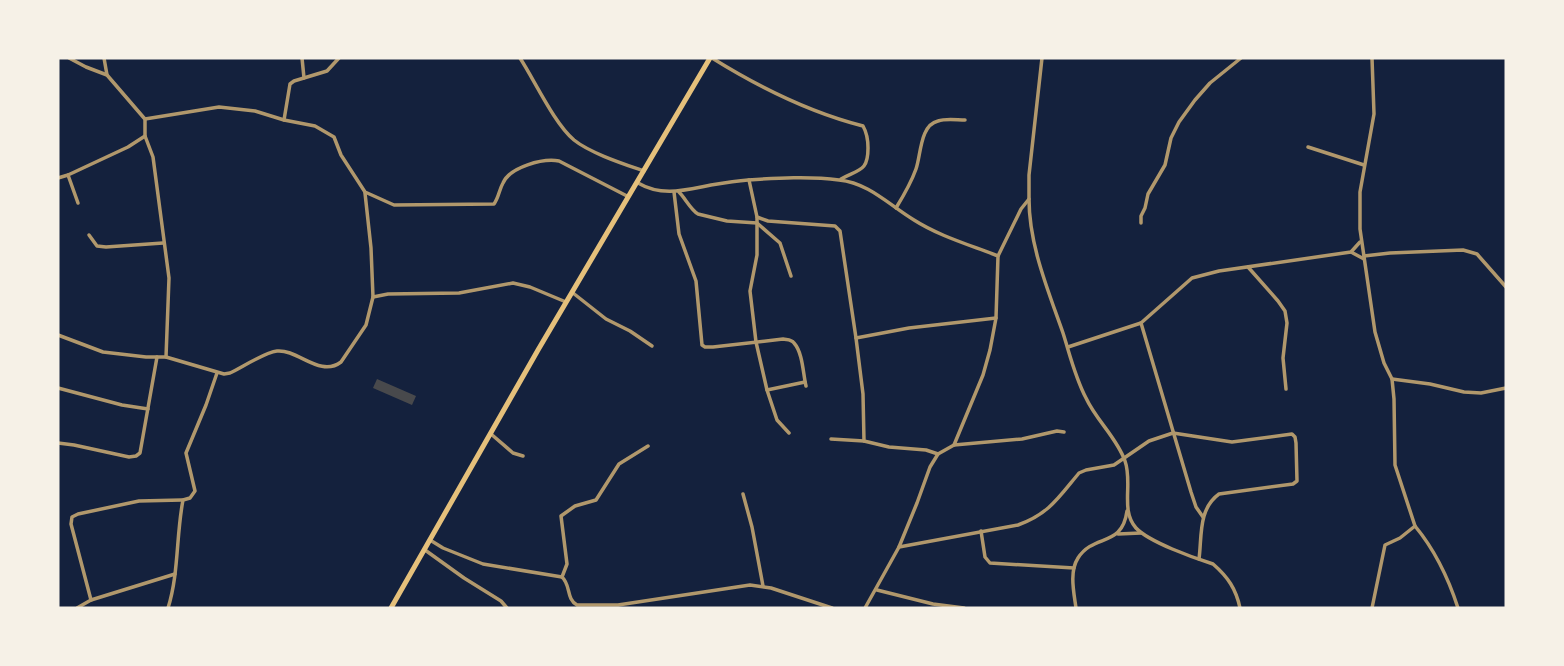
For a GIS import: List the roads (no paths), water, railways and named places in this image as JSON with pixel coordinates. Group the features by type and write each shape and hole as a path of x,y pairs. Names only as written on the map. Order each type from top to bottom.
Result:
{"main road":[{"path":"391,608 711,58"}],"street":[{"path":"69,58 107,75 145,119 145,136 153,156 169,278 166,357"},
{"path":"104,58 107,75"},
{"path":"302,58 304,78"},
{"path":"284,120 290,84 327,71 339,58"},
{"path":"520,58 559,122 575,141 607,158 644,171"},
{"path":"711,58 750,80 836,119 863,126 868,139 868,162 864,168 839,180"},
{"path":"1042,58 1029,175 1029,216 1041,267 1075,374 1087,400 1124,457 1128,478 1127,510 1126,520 1118,534"},
{"path":"1141,223 1148,194 1165,165 1171,138 1179,122 1210,83 1241,58"},
{"path":"1372,58 1374,114 1360,192 1362,240 1375,332 1387,372 1392,379 1395,465 1415,526 1425,538 1449,583 1458,608"},
{"path":"58,335 111,354 166,357 224,374 278,351 323,367 337,366 366,326 373,297 365,192 341,155 334,137 315,126 256,111 219,107 145,119"},
{"path":"896,208 908,188 924,135 929,127 936,121 965,120"},
{"path":"58,178 128,147 145,136"},
{"path":"1308,147 1364,165"},
{"path":"365,192 401,206 491,205 514,170 551,159 559,160 629,197"},
{"path":"68,175 78,203"},
{"path":"638,183 655,191 676,192 749,180 804,178 849,182 870,190 936,232 998,256"},
{"path":"749,180 757,217 757,256 750,291 756,342 777,420 789,433"},
{"path":"676,192 698,214 727,221 757,223 780,243 791,276"},
{"path":"676,192 680,234 696,281 702,345 713,347 783,339 795,344 805,384 767,390"},
{"path":"954,445 987,363 996,318 998,256 1021,209 1030,199"},
{"path":"757,217 768,221 835,226 840,231 863,394 864,441"},
{"path":"89,235 97,246 106,247 163,243"},
{"path":"1351,252 1362,240"},
{"path":"1068,347 1141,323 1192,278 1351,252 1364,257 1390,253 1463,250 1477,254 1506,287"},
{"path":"1248,267 1285,311 1287,323 1283,358 1286,389"},
{"path":"373,297 388,293 459,293 513,283 530,287 567,303"},
{"path":"573,293 652,346"},
{"path":"856,338 909,328 996,318"},
{"path":"1141,323 1196,508 1203,517"},
{"path":"58,443 129,457 140,453 158,357"},
{"path":"91,600 71,524 72,517 139,501 190,498 195,491 186,453 217,373"},
{"path":"1392,379 1464,392 1481,393 1506,388"},
{"path":"58,388 148,409"},
{"path":"866,608 899,547 930,467 938,454 954,445 1064,432"},
{"path":"899,547 1018,525 1033,519 1047,510 1079,473 1114,465 1149,441 1173,433 1232,442 1292,434 1296,443 1297,481 1293,484 1219,494 1203,517 1199,559"},
{"path":"491,434 513,453 523,456"},
{"path":"831,439 864,441 938,454"},
{"path":"562,577 567,564 561,516 575,506 596,500 618,464 648,446"},
{"path":"743,495 763,586"},
{"path":"168,608 176,574 183,500"},
{"path":"1127,510 1135,527 1142,534 1172,549 1213,564 1235,589 1240,608"},
{"path":"1372,608 1385,545 1400,538 1415,526"},
{"path":"981,531 985,557 990,563 1074,568"},
{"path":"1076,608 1073,584 1074,568 1078,559 1093,545 1118,534 1142,534"},
{"path":"430,540 483,564 562,577 570,599 577,605 618,605 750,585 763,586 832,608"},
{"path":"425,550 501,601 507,608"},
{"path":"77,608 91,600 176,574"},
{"path":"877,590 933,604 964,608"}]}
